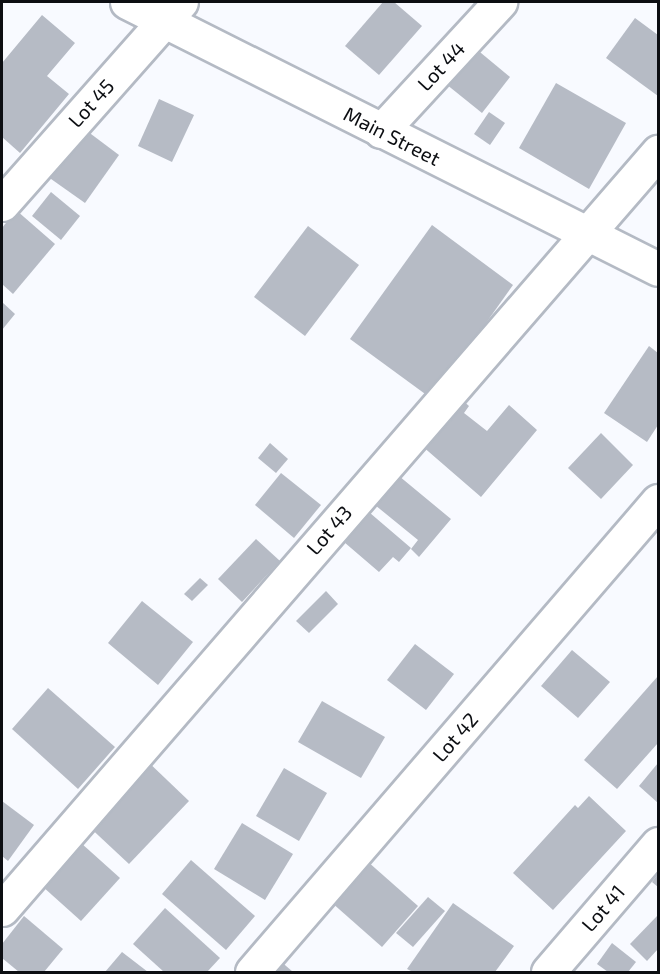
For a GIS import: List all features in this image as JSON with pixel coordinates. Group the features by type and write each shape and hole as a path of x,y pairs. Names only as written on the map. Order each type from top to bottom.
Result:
{"street":[{"name":"Main Street","path":"127,2 173,11 381,131 658,269"},
{"name":"Lot 44","path":"381,131 501,2"},
{"name":"Lot 45","path":"2,204 173,11"},
{"name":"Lot 43","path":"2,909 658,152"},
{"name":"Lot 42","path":"252,972 658,501"},
{"name":"Lot 41","path":"548,972 658,844"}],"building":[{"path":"383,2 394,2 422,26 379,75 345,46"},
{"path":"42,15 75,43 47,76 69,94 20,153 2,137 2,63"},
{"path":"635,18 658,35 658,96 606,58"},
{"path":"475,48 510,77 482,113 446,84"},
{"path":"556,83 626,123 589,189 519,148"},
{"path":"159,99 194,115 172,162 138,146"},
{"path":"489,112 505,123 490,145 474,134"},
{"path":"79,125 119,155 85,203 44,174"},
{"path":"51,192 80,216 61,240 32,216"},
{"path":"16,210 55,244 13,294 2,284 2,228"},
{"path":"432,225 513,285 432,399 350,339"},
{"path":"308,226 359,265 305,336 254,297"},
{"path":"2,302 15,314 2,330"},
{"path":"649,346 658,353 658,425 647,442 604,413"},
{"path":"453,392 469,406 464,413 487,431 509,405 537,430 481,497 414,439"},
{"path":"601,433 633,465 601,499 568,468"},
{"path":"270,443 288,459 276,473 258,458"},
{"path":"281,473 321,505 294,538 255,505"},
{"path":"399,476 451,519 419,557 411,549 418,540 375,505"},
{"path":"363,507 411,548 399,562 393,557 379,572 337,536"},
{"path":"256,539 280,561 242,602 218,579"},
{"path":"200,578 208,585 192,601 184,594"},
{"path":"326,591 338,604 309,633 296,621"},
{"path":"142,601 193,642 158,685 108,643"},
{"path":"415,644 454,674 426,710 387,680"},
{"path":"572,650 610,682 578,718 541,686"},
{"path":"658,676 658,743 617,789 584,760"},
{"path":"48,688 115,747 78,789 12,729"},
{"path":"322,701 385,737 361,778 298,742"},
{"path":"144,758 189,801 129,864 84,822"},
{"path":"658,763 658,803 639,786"},
{"path":"284,768 327,793 299,841 256,816"},
{"path":"589,796 626,831 553,910 513,873 575,805 578,808"},
{"path":"2,801 34,825 8,861 2,856"},
{"path":"242,823 293,854 265,900 214,869"},
{"path":"81,843 120,878 81,921 42,886"},
{"path":"191,860 255,916 226,950 162,894"},
{"path":"367,861 418,906 382,947 331,902"},
{"path":"658,874 658,887 652,882"},
{"path":"428,897 445,911 413,947 396,933"},
{"path":"453,903 514,946 495,972 413,972 407,969"},
{"path":"165,908 220,958 207,972 164,972 133,944"},
{"path":"658,915 658,949 647,961 630,944"},
{"path":"24,916 63,949 44,972 19,972 2,958 2,944"},
{"path":"612,943 636,962 628,972 608,972 597,964"},
{"path":"122,952 148,972 105,972"},
{"path":"278,959 293,972 266,972"}]}
